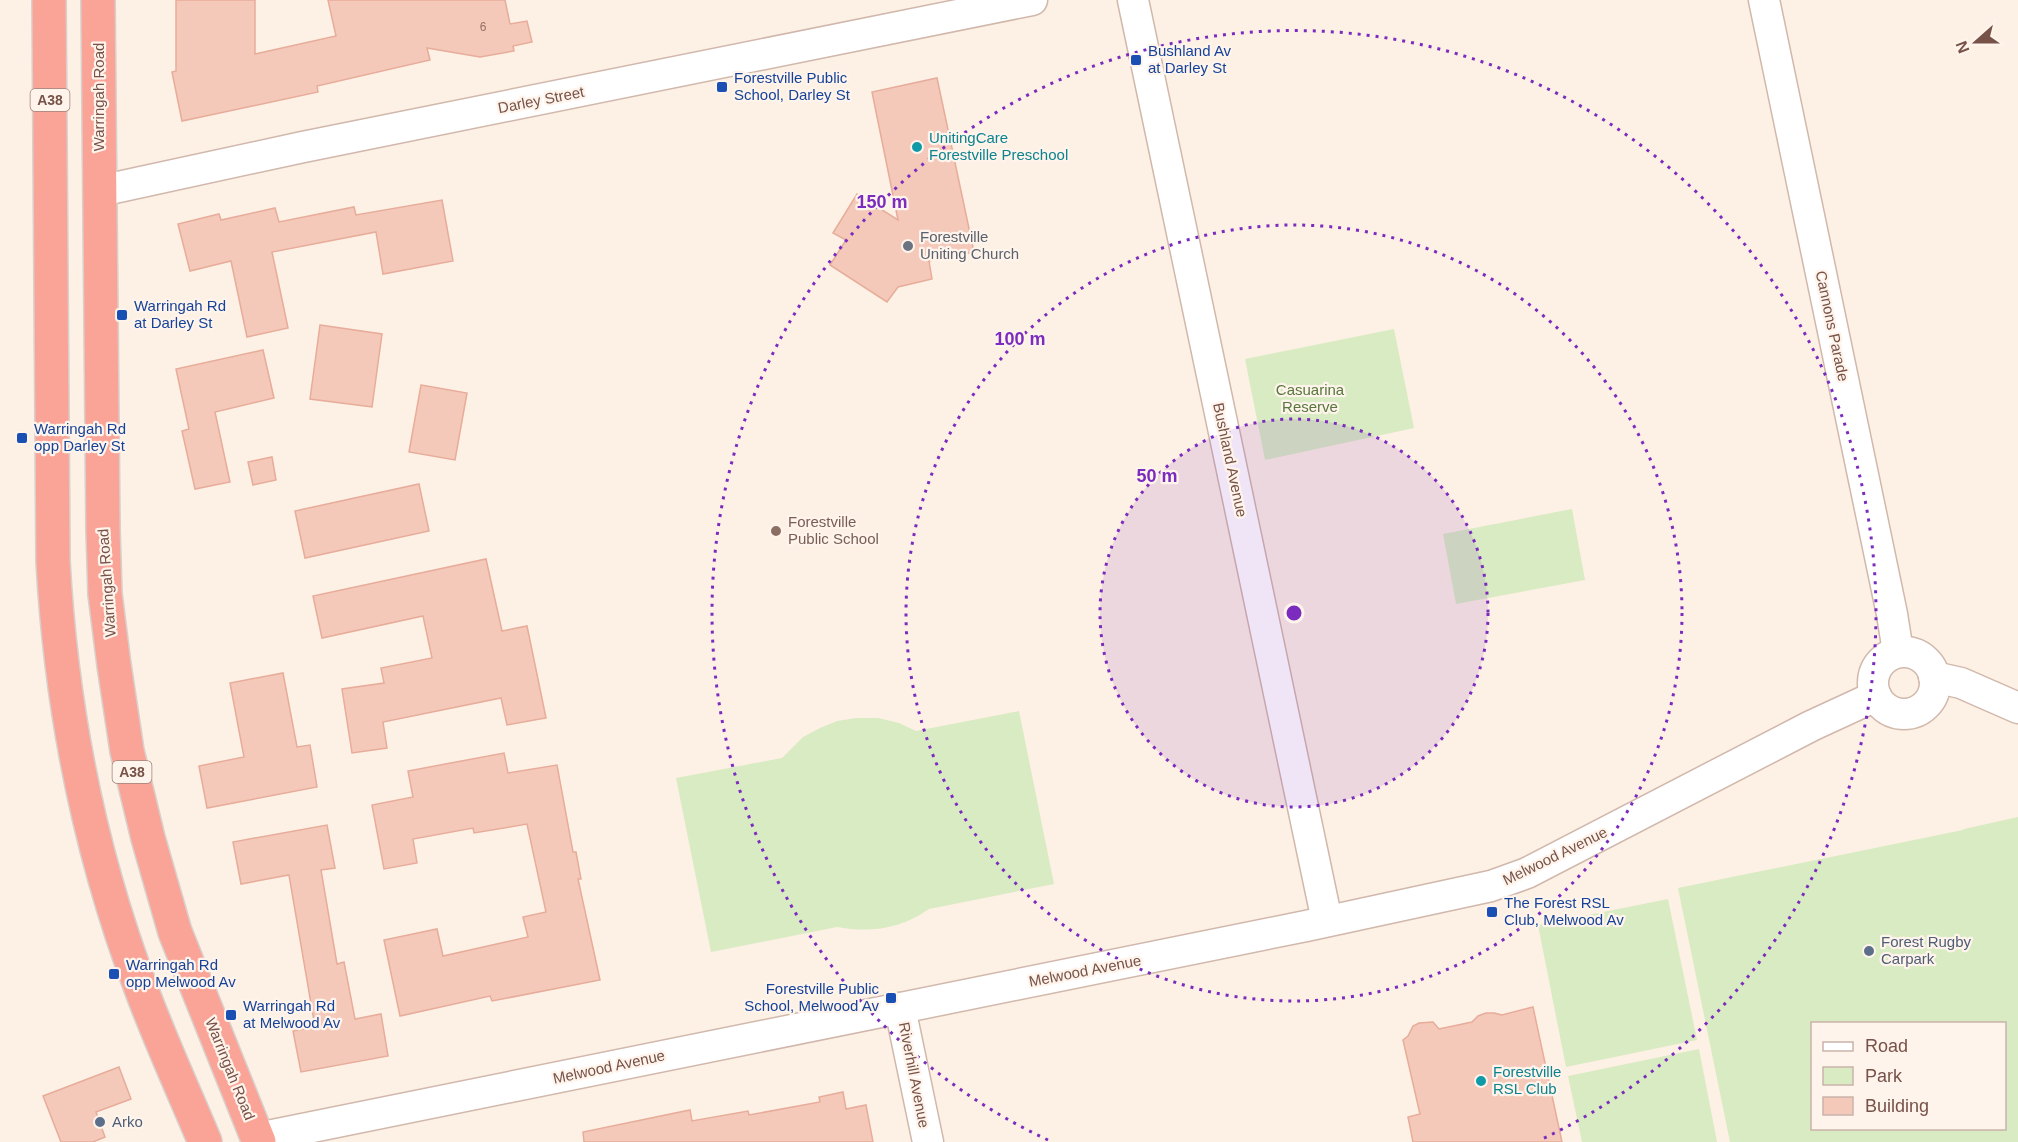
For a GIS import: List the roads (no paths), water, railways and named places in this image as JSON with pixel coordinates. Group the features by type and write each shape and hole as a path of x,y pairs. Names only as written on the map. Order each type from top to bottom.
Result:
{"highway":[{"name":"A38","path":"49,0 53,561 57,627 66,696 84,789 116,914 142,991 205,1142"},
{"name":"Warringah Road","path":"98,0 105,594 127,751 148,838 175,932 258,1140"},
{"name":"Darley Street","path":"51,200 100,191"}],"street":[{"name":"Darley Street","path":"100,191 303,147 1032,0"},
{"name":"Bushland Avenue","path":"1133,0 1327,921"},
{"name":"Cannons Parade","path":"1764,0 1898,652"},
{"path":"1898,652 1917,654 1925,660 1934,677 1934,687 1926,705 1908,713 1889,710 1876,696 1873,677 1876,668 1882,661 1898,652"},
{"path":"1934,677 1961,683 2018,708"},
{"name":"Melwood Avenue","path":"258,1140 1491,886 1510,880 1811,726 1876,696"},
{"name":"Riverhill Avenue","path":"900,1008 928,1142"}],"place":[{"name":"Bushland Av at Darley St","path":"1136,60"},
{"name":"Forestville Public School, Darley St","path":"722,87"},
{"name":"UnitingCare Forestville Preschool","path":"917,147"},
{"name":"Forestville Uniting Church","path":"908,246"},
{"name":"Warringah Rd at Darley St","path":"122,315"},
{"name":"Warringah Rd opp Darley St","path":"22,438"},
{"name":"Forestville Public School","path":"776,531"},
{"name":"The Forest RSL Club, Melwood Av","path":"1492,912"},
{"name":"Forest Rugby Carpark","path":"1869,951"},
{"name":"Warringah Rd opp Melwood Av","path":"114,974"},
{"name":"Forestville Public School, Melwood Av","path":"891,998"},
{"name":"Warringah Rd at Melwood Av","path":"231,1015"},
{"name":"Forestville RSL Club","path":"1481,1081"},
{"name":"Arko","path":"100,1122"}],"park label":[{"name":"Casuarina Reserve","path":"1310,398"}]}
